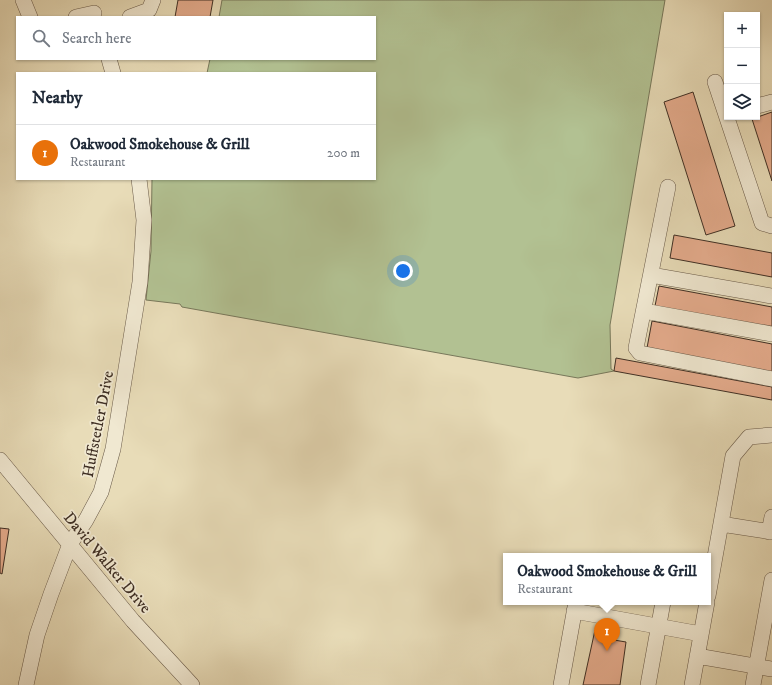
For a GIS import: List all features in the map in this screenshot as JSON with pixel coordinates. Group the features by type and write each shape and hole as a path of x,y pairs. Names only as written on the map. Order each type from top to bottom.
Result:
{"street":[{"path":"23,0 30,16"},
{"path":"133,16 149,10 153,0"},
{"path":"78,16 93,10"},
{"path":"108,60 113,72"},
{"path":"715,82 724,107"},
{"path":"760,105 772,102"},
{"path":"729,120 762,223 772,226"},
{"name":"Huffstetler Drive","path":"26,685 37,635 70,544 86,520 100,492 114,448 140,282 144,220 139,180"},
{"path":"668,187 636,348 640,353 772,379"},
{"path":"651,275 772,296"},
{"path":"644,311 772,334"},
{"path":"711,579 733,456 749,437 772,435"},
{"name":"David Walker Drive","path":"0,460 133,621 192,685"},
{"path":"721,524 771,527"},
{"path":"753,685 772,580"},
{"path":"648,685 662,605"},
{"path":"692,685 706,605"},
{"path":"561,685 575,607 701,634"},
{"path":"697,656 772,670"}],"green space":[{"path":"222,0 665,0 610,325 611,369 614,371 578,378 182,307 180,304 146,300 151,251 152,180 376,180 376,72 207,72 210,60 376,60 376,16 219,16"}],"building":[{"path":"178,0 213,0 210,16 175,16"},
{"path":"693,92 735,226 706,235 664,102"},
{"path":"772,112 772,181 752,120 760,120 760,116"},
{"path":"674,235 772,253 772,277 670,258"},
{"path":"659,286 772,307 772,328 655,306"},
{"path":"652,321 772,344 772,372 647,348"},
{"path":"616,358 772,387 772,400 614,371"},
{"path":"0,528 9,529 2,574 0,573"},
{"path":"595,630 609,632 608,639 626,642 620,685 583,685"}],"place":[{"name":"Oakwood Smokehouse & Grill","path":"607,651"}]}
